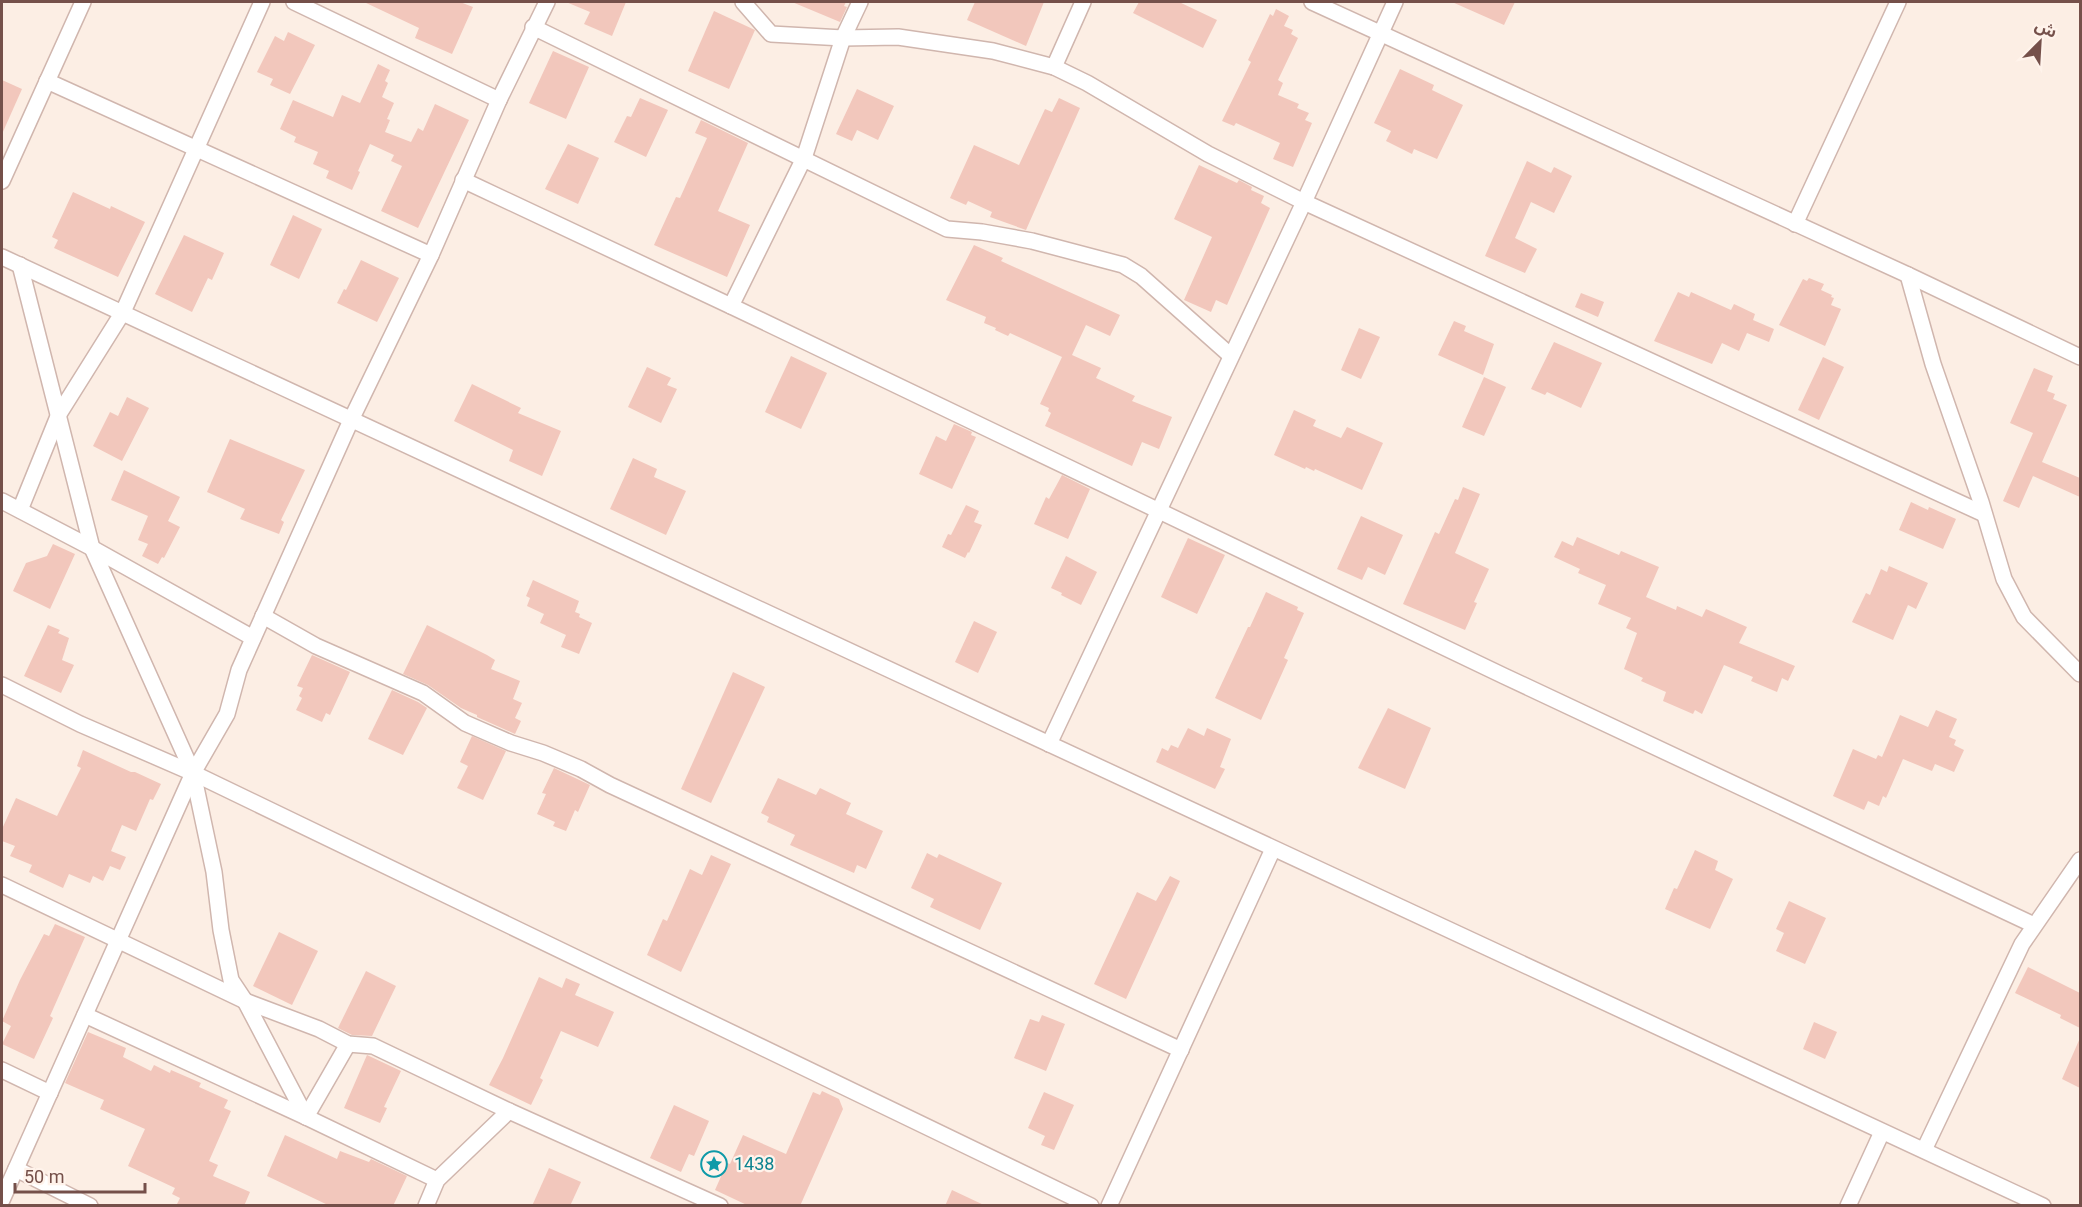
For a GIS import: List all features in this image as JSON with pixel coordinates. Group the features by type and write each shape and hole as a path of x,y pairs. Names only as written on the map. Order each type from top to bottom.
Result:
{"street":[{"path":"2,181 83,2"},
{"path":"20,510 59,414 123,312 262,2"},
{"path":"294,2 499,100"},
{"path":"2,1200 193,773 227,714 239,670 351,420 431,255 499,100 547,2"},
{"path":"743,2 771,34 843,38 898,37 965,45 1054,67 1087,83 1208,154 1304,202 1984,514"},
{"path":"731,306 804,158 843,38 860,2"},
{"path":"1054,67 1083,2"},
{"path":"1312,2 1908,275 2080,357"},
{"path":"1049,744 1304,202 1395,2"},
{"path":"1795,224 1898,2"},
{"path":"533,27 947,229 982,232 1032,241 1106,259 1123,266 1141,276 1231,356"},
{"path":"47,81 431,255"},
{"path":"463,180 1493,671 2034,925"},
{"path":"2,257 2043,1206"},
{"path":"20,265 92,548 193,773 214,872 221,930 231,980 245,1001 306,1117"},
{"path":"1908,275 1933,364 2004,579 2024,617 2080,674"},
{"path":"2,501 92,548 253,638"},
{"path":"263,616 316,646 423,693 465,723 511,743 581,768 621,790 1181,1050"},
{"path":"2,686 80,724 193,773 1091,1206"},
{"path":"1109,1206 1273,849"},
{"path":"1924,1150 2022,944 2080,860"},
{"path":"2,885 245,1001 319,1029 348,1044 373,1046 695,1200 720,1206"},
{"path":"85,1015 437,1180"},
{"path":"306,1117 348,1044"},
{"path":"2,1070 50,1093"},
{"path":"426,1206 437,1180 509,1111"},
{"path":"1848,1206 1882,1132"},
{"path":"16,1169 90,1206"}],"building":[{"path":"364,2 460,2 473,7 452,54 415,38 419,28"},
{"path":"566,2 626,2 612,36 584,24 590,12"},
{"path":"792,2 846,2 844,6 847,7 840,22"},
{"path":"975,2 1044,2 1026,46 967,20"},
{"path":"1139,2 1179,2 1217,20 1203,48 1133,13"},
{"path":"1452,2 1515,2 1504,25"},
{"path":"1276,9 1289,16 1284,26 1293,30 1291,34 1298,38 1278,80 1283,83 1278,95 1299,104 1297,108 1309,113 1305,120 1312,123 1293,167 1273,159 1280,143 1236,123 1234,126 1222,121 1251,62 1248,60 1270,14 1273,16"},
{"path":"714,11 755,30 729,89 688,71"},
{"path":"288,32 315,45 290,94 270,85 273,79 257,72 275,36 284,41"},
{"path":"553,51 589,67 566,119 529,103"},
{"path":"378,64 390,70 382,97 394,103 387,119 390,120 385,132 411,142 418,128 423,131 435,104 469,120 418,228 381,211 402,166 391,161 394,155 370,144 352,190 326,178 329,171 313,164 318,152 294,142 296,137 280,129 293,100 333,117 342,95 360,103"},
{"path":"1400,69 1434,85 1432,90 1463,105 1437,159 1414,149 1412,154 1386,141 1391,131 1374,123"},
{"path":"2,80 22,89 2,134"},
{"path":"857,89 894,106 878,140 857,130 852,141 836,134"},
{"path":"640,98 668,110 646,157 614,142 627,116 631,117"},
{"path":"1059,98 1080,108 1026,230 990,217 992,212 968,201 966,205 950,198 974,145 1019,165 1045,109 1052,112"},
{"path":"701,120 748,143 718,211 750,225 727,277 654,245 676,197 680,198 707,138 695,133"},
{"path":"568,144 599,158 578,204 545,189"},
{"path":"1527,161 1551,173 1554,167 1572,176 1554,213 1531,202 1515,238 1537,249 1525,273 1485,256"},
{"path":"1199,165 1237,183 1239,180 1252,187 1251,190 1264,196 1261,203 1270,208 1227,305 1216,300 1211,312 1184,300 1212,237 1174,219"},
{"path":"73,192 145,222 118,277 54,248 58,240 52,237"},
{"path":"293,215 322,229 299,279 270,265"},
{"path":"184,235 224,253 212,280 208,278 192,312 155,294"},
{"path":"974,245 1003,258 1001,261 1120,315 1110,336 1086,325 1072,355 1101,368 1096,378 1135,396 1132,401 1172,417 1159,449 1142,442 1132,466 1045,426 1051,413 1048,411 1049,408 1040,404 1062,357 1010,333 1008,336 995,330 996,328 984,323 986,317 946,300"},
{"path":"361,260 399,278 377,322 337,303"},
{"path":"1809,278 1824,284 1821,290 1834,298 1831,305 1841,309 1825,346 1779,325 1803,279 1807,281"},
{"path":"1678,292 1689,297 1691,292 1731,310 1734,304 1755,314 1753,320 1774,329 1769,342 1747,333 1739,351 1722,343 1712,364 1654,341"},
{"path":"1581,293 1604,302 1598,317 1575,307"},
{"path":"1454,321 1466,326 1464,331 1494,344 1483,375 1438,355"},
{"path":"1359,328 1380,337 1361,379 1341,370"},
{"path":"1554,342 1602,363 1581,408 1547,392 1545,395 1531,389"},
{"path":"791,356 827,373 801,429 765,412"},
{"path":"1823,357 1844,367 1819,420 1798,410"},
{"path":"647,367 671,378 667,385 677,389 661,423 628,407"},
{"path":"2034,368 2053,376 2047,391 2055,394 2053,399 2067,405 2042,462 2080,478 2080,497 2033,476 2019,508 2003,501 2033,433 2010,423"},
{"path":"1484,377 1506,387 1484,436 1462,427"},
{"path":"472,384 521,408 518,413 561,431 542,476 509,461 513,450 454,421"},
{"path":"127,397 149,408 122,461 93,446 110,412 118,416"},
{"path":"1294,410 1316,420 1313,426 1341,438 1347,427 1383,443 1362,490 1315,469 1314,471 1306,467 1305,469 1274,455"},
{"path":"954,424 972,432 971,435 976,437 952,489 919,474 936,436 946,441"},
{"path":"230,439 305,470 281,520 284,522 279,534 240,519 245,509 207,492"},
{"path":"633,458 657,469 654,477 686,491 666,535 610,509"},
{"path":"124,470 180,497 168,521 180,527 164,558 162,557 158,564 142,556 148,544 138,540 148,516 111,500"},
{"path":"1062,475 1090,489 1068,539 1034,524 1046,497 1049,499"},
{"path":"1463,487 1480,494 1455,553 1489,569 1474,602 1477,603 1465,630 1403,604 1435,532 1439,534"},
{"path":"1911,502 1956,519 1943,549 1899,530"},
{"path":"966,505 979,511 974,522 982,525 965,558 942,547 948,534 951,535"},
{"path":"1361,516 1403,535 1385,575 1368,567 1362,580 1337,569"},
{"path":"1577,537 1619,555 1621,551 1659,567 1646,597 1676,610 1677,606 1702,617 1706,609 1747,627 1739,643 1795,666 1788,681 1782,678 1777,692 1751,681 1753,677 1724,665 1702,714 1695,710 1693,714 1663,701 1666,692 1641,681 1643,678 1624,669 1637,633 1626,628 1631,618 1598,604 1606,585 1578,573 1580,569 1554,557 1562,541 1573,546"},
{"path":"1188,538 1225,555 1197,614 1161,597"},
{"path":"53,544 75,554 50,609 13,591 26,563 47,556"},
{"path":"1066,556 1097,572 1081,605 1051,588"},
{"path":"1889,566 1928,583 1916,609 1908,605 1893,640 1852,622 1866,593 1870,595 1881,569 1887,572"},
{"path":"533,580 579,601 575,612 580,614 579,617 592,623 579,654 561,647 566,635 540,623 544,614 527,606 530,598 526,596"},
{"path":"1266,592 1298,607 1297,610 1304,613 1284,658 1288,660 1261,720 1215,698"},
{"path":"974,621 997,632 978,673 955,662"},
{"path":"48,625 60,630 58,633 69,638 62,660 74,665 61,693 24,676"},
{"path":"427,625 487,655 495,660 491,669 520,681 513,699 522,703 515,718 521,721 515,734 477,717 428,685 403,674"},
{"path":"312,655 350,672 330,715 326,713 322,722 296,710 302,698 299,696 303,688 297,686"},
{"path":"733,672 765,687 711,803 681,789"},
{"path":"392,690 427,708 403,755 368,739"},
{"path":"1388,708 1431,728 1405,789 1358,768"},
{"path":"1936,710 1957,719 1949,737 1956,740 1954,745 1964,750 1954,772 1935,764 1932,771 1903,759 1886,798 1883,796 1879,806 1868,801 1864,810 1833,796 1853,749 1876,759 1878,755 1882,757 1900,715 1928,727"},
{"path":"1188,728 1204,736 1207,728 1231,739 1220,767 1225,769 1215,789 1156,762 1162,748 1168,751 1171,745 1178,748"},
{"path":"472,736 506,751 483,800 457,788 468,766 460,762"},
{"path":"83,750 161,784 153,800 150,799 136,831 122,825 111,851 126,857 120,870 110,866 103,881 93,876 90,883 69,874 63,888 29,872 32,865 10,856 15,846 2,841 2,829 16,798 57,816 81,768 77,766"},
{"path":"554,768 590,785 578,812 575,810 566,831 553,826 555,822 537,814 546,794 542,793"},
{"path":"778,778 816,795 820,788 851,803 846,814 883,831 866,869 857,865 854,873 790,845 795,835 767,822 769,817 761,813"},
{"path":"1695,850 1718,861 1715,870 1733,879 1710,929 1665,909"},
{"path":"927,853 937,858 939,854 1002,883 980,930 930,907 934,899 911,888"},
{"path":"711,855 731,864 681,972 647,955 663,919 667,921 690,869 702,875"},
{"path":"1170,876 1180,881 1126,999 1094,984 1137,892 1156,901"},
{"path":"1789,901 1826,918 1805,964 1776,951 1784,933 1776,929"},
{"path":"55,924 85,937 50,1016 53,1018 34,1059 2,1044 11,1026 2,1021 44,934 49,936"},
{"path":"279,932 318,951 292,1005 253,986"},
{"path":"2028,967 2080,993 2080,1028 2060,1018 2061,1015 2015,993"},
{"path":"366,971 396,986 372,1036 352,1035 338,1028"},
{"path":"539,977 562,988 566,978 580,984 575,995 614,1012 598,1047 561,1031 540,1078 543,1080 531,1105 489,1085"},
{"path":"1042,1015 1065,1024 1046,1071 1014,1058 1030,1019 1039,1022"},
{"path":"1814,1022 1837,1032 1825,1059 1803,1049"},
{"path":"88,1032 126,1048 123,1057 151,1071 154,1065 170,1073 171,1070 201,1083 199,1087 228,1100 224,1108 231,1111 209,1161 218,1165 213,1176 250,1192 244,1206 176,1206 180,1198 172,1194 175,1188 128,1166 145,1129 100,1109 104,1100 65,1083"},
{"path":"2080,1038 2080,1088 2062,1079"},
{"path":"367,1055 401,1071 384,1107 387,1108 380,1123 344,1108"},
{"path":"822,1091 839,1099 843,1109 800,1206 749,1206 715,1190 743,1135 786,1154 813,1092 820,1095"},
{"path":"1044,1092 1074,1105 1054,1150 1041,1145 1045,1136 1028,1128"},
{"path":"674,1105 709,1121 694,1156 689,1154 681,1172 650,1158"},
{"path":"285,1135 337,1159 340,1151 369,1162 371,1159 407,1176 393,1206 330,1206 267,1176"},
{"path":"549,1168 581,1182 570,1206 532,1206"},
{"path":"952,1190 986,1206 945,1206"}],"place":[{"name":"1438","path":"714,1164"}]}
